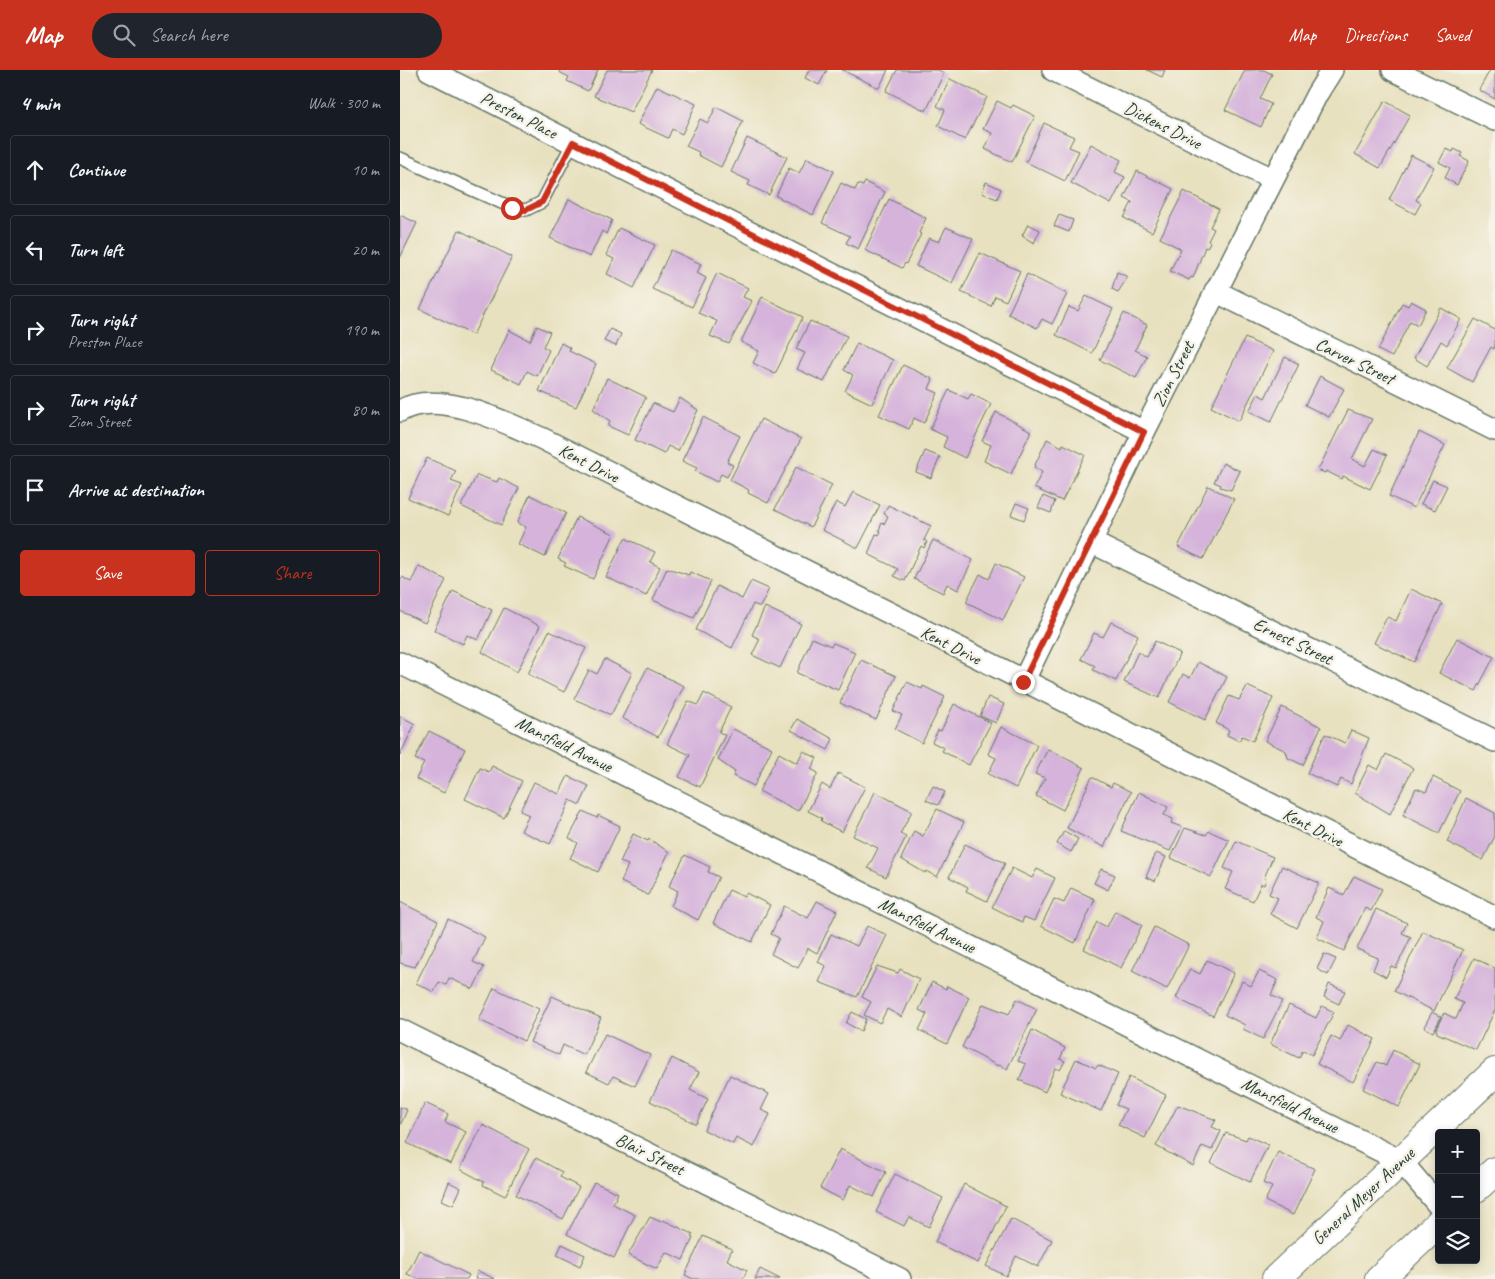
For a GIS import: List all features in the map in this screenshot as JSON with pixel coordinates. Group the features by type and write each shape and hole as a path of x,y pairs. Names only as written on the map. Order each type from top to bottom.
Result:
{"street":[{"name":"Preston Place","path":"429,70 1144,432"},
{"name":"Dickens Drive","path":"1054,70 1272,179"},
{"name":"Zion Street","path":"1023,682 1144,432 1215,291 1272,179 1332,70"},
{"path":"1393,70 1495,120"},
{"name":"Carver Street","path":"1215,291 1495,430"},
{"name":"Kent Drive","path":"400,411 425,402 441,403 509,425 541,438 1023,682 1495,917"},
{"name":"Ernest Street","path":"1091,542 1495,741"},
{"name":"Mansfield Avenue","path":"400,663 1401,1161 1435,1201"},
{"name":"Blair Street","path":"400,1030 900,1279"},
{"name":"General Meyer Avenue","path":"1276,1279 1495,1072"},
{"path":"1480,1184 1495,1171"},
{"path":"1379,1279 1435,1227"}],"lane":[{"path":"400,158 512,208 526,210 542,202 573,142"}],"building":[{"path":"560,70 598,70 588,91 567,81 569,77 559,72"},
{"path":"607,70 652,70 631,112 594,96"},
{"path":"809,70 827,70 819,85 805,78"},
{"path":"842,70 888,70 879,88"},
{"path":"897,70 938,70 944,73 926,111 886,91"},
{"path":"1147,70 1165,70 1162,77"},
{"path":"1245,70 1264,70 1272,74 1260,99 1271,104 1261,127 1225,110"},
{"path":"1490,70 1495,70 1495,99 1479,90"},
{"path":"950,79 987,97 965,140 938,126 945,110 937,106"},
{"path":"657,86 696,104 682,134 672,129 668,138 638,124"},
{"path":"997,101 1011,108 1013,105 1035,116 1012,162 985,149 992,133 983,129"},
{"path":"1385,101 1410,115 1380,168 1355,154"},
{"path":"716,107 743,121 721,167 698,155 699,152 686,146 700,119 708,123"},
{"path":"1044,123 1074,137 1069,147 1079,151 1065,181 1026,162"},
{"path":"747,138 787,157 769,195 748,185 750,181 731,172"},
{"path":"1091,144 1121,160 1115,172 1125,177 1111,204 1071,183"},
{"path":"1446,149 1453,152 1454,149 1462,153 1460,156 1469,161 1457,185 1445,178 1450,168 1439,162"},
{"path":"1411,155 1434,167 1416,200 1421,203 1415,214 1389,200"},
{"path":"807,158 834,171 813,215 776,196 789,168 799,173"},
{"path":"1137,171 1173,189 1152,232 1124,218 1132,202 1124,198"},
{"path":"865,182 885,192 858,249 846,243 850,236 822,223 841,183 855,190 858,184 863,186"},
{"path":"986,182 1001,189 997,199 982,193"},
{"path":"1184,191 1219,209 1210,227 1214,229 1208,241 1210,242 1207,248 1205,247 1193,278 1191,277 1189,280 1170,271 1181,249 1160,238"},
{"path":"569,199 612,220 606,234 602,231 590,257 550,238"},
{"path":"889,199 926,218 919,233 921,234 906,264 902,268 865,250"},
{"path":"400,215 417,223 400,258"},
{"path":"1059,215 1073,220 1069,232 1054,226"},
{"path":"1028,224 1040,230 1034,243 1022,236"},
{"path":"946,227 973,239 952,283 916,266 929,238 939,242"},
{"path":"619,228 655,245 634,288 607,274 614,259 606,255"},
{"path":"459,230 512,257 473,335 420,309"},
{"path":"671,250 701,264 697,273 706,278 692,307 652,289"},
{"path":"980,253 1020,271 1006,301 995,296 991,306 961,292"},
{"path":"1117,272 1128,277 1118,292 1112,289"},
{"path":"717,273 748,288 743,297 752,301 729,344 710,336 717,321 698,313"},
{"path":"1027,274 1067,294 1052,324 1042,319 1037,328 1008,314"},
{"path":"1086,296 1113,309 1092,353 1056,335 1069,307 1078,311"},
{"path":"762,297 803,317 775,374 753,363 759,351 741,342"},
{"path":"1411,301 1426,309 1418,325 1410,321 1392,357 1378,350 1402,303 1408,306"},
{"path":"1441,308 1461,319 1447,345 1441,341 1427,366 1414,358"},
{"path":"1124,313 1147,325 1135,350 1147,356 1136,378 1100,360"},
{"path":"1475,319 1495,330 1495,346 1494,349 1491,347 1472,382 1447,368"},
{"path":"810,321 847,336 824,382 797,369 805,353 796,349"},
{"path":"537,326 550,332 543,347 549,350 537,376 527,371 521,384 491,370 509,330 530,341"},
{"path":"610,329 621,334 616,346 604,341"},
{"path":"1245,338 1273,351 1239,421 1211,407"},
{"path":"561,343 570,348 569,351 596,364 576,407 539,391"},
{"path":"857,343 893,360 872,404 845,391 853,375 844,370"},
{"path":"1285,357 1299,364 1271,422 1249,411 1258,394 1265,398"},
{"path":"903,365 933,379 929,389 938,393 924,423 914,418 909,429 879,415"},
{"path":"1320,376 1344,389 1329,417 1305,405"},
{"path":"607,378 646,397 628,435 608,426 610,421 593,409"},
{"path":"949,390 968,399 971,394 991,404 965,458 943,447 947,437 930,429"},
{"path":"680,398 698,410 678,451 668,446 664,454 635,440 653,403 673,412"},
{"path":"1348,410 1372,419 1352,459 1365,466 1374,449 1387,455 1370,489 1343,476 1342,479 1326,471 1325,473 1318,470"},
{"path":"996,412 1031,431 1011,474 984,461 991,445 982,441"},
{"path":"703,417 740,436 727,462 733,465 727,477 721,474 717,482 695,471 697,468 682,461"},
{"path":"761,419 801,439 768,503 748,493 749,490 730,480"},
{"path":"1419,432 1445,445 1414,508 1389,496"},
{"path":"1047,439 1062,447 1063,444 1085,455 1062,501 1034,488 1042,472 1034,467"},
{"path":"925,451 940,457 931,478 916,472"},
{"path":"427,458 456,471 451,481 462,485 448,516 408,498"},
{"path":"1223,463 1240,471 1231,490 1220,487 1221,485 1214,482"},
{"path":"796,467 832,485 811,527 775,509"},
{"path":"477,475 497,482 499,478 519,488 501,525 461,506"},
{"path":"1433,480 1447,486 1435,510 1421,504"},
{"path":"1208,486 1234,499 1203,559 1178,547"},
{"path":"853,492 880,505 858,548 822,530 836,502 845,507"},
{"path":"530,495 566,513 545,557 518,544 526,527 517,523"},
{"path":"1043,496 1055,501 1051,513 1038,508"},
{"path":"1016,503 1029,508 1024,520 1011,515"},
{"path":"888,505 931,526 924,540 927,542 924,548 921,546 905,581 894,576 898,569 868,554 876,534 879,535 882,523 884,524 888,516 884,514"},
{"path":"577,517 614,534 593,579 564,566 566,563 558,559"},
{"path":"625,538 655,552 650,562 660,567 646,596 606,577"},
{"path":"933,540 973,560 958,590 947,584 943,593 914,579"},
{"path":"996,563 1024,577 1003,620 966,602 980,574 989,579"},
{"path":"419,566 446,580 425,623 400,611 400,582 402,577 411,582"},
{"path":"667,568 689,575 690,572 711,581 694,618 653,600"},
{"path":"751,581 769,589 760,607 753,604 732,648 696,630 717,586 742,599"},
{"path":"1411,589 1442,604 1414,662 1374,643 1387,617 1396,621"},
{"path":"453,591 492,610 478,640 467,635 463,644 434,630"},
{"path":"765,607 801,624 780,668 752,655 760,639 752,635"},
{"path":"504,608 540,626 517,672 482,652"},
{"path":"1111,622 1138,635 1116,681 1093,670 1095,666 1081,659 1094,633 1103,637"},
{"path":"549,631 586,648 564,692 528,674"},
{"path":"812,638 831,646 833,643 855,652 838,690 797,673"},
{"path":"1457,638 1494,657 1476,691 1439,673"},
{"path":"1155,641 1180,653 1159,698 1124,682 1138,652 1147,657"},
{"path":"605,659 632,673 611,715 574,699 589,670 597,674"},
{"path":"861,660 896,676 876,720 840,703"},
{"path":"1198,662 1227,677 1205,720 1169,702 1183,674 1190,678"},
{"path":"647,668 684,686 658,737 622,718"},
{"path":"907,682 922,689 923,686 945,697 922,743 895,729 902,715 893,711"},
{"path":"1247,686 1273,698 1253,741 1242,736 1239,741 1227,735 1229,730 1216,723 1229,696 1239,700"},
{"path":"704,693 731,707 719,732 725,735 700,787 679,777 690,755 667,744 688,701 698,705"},
{"path":"988,697 1004,704 996,723 980,716"},
{"path":"954,704 991,723 969,765 942,751 944,748 932,742 938,730 941,731"},
{"path":"1282,707 1321,727 1303,765 1288,758 1286,751 1265,741"},
{"path":"400,716 415,724 400,755"},
{"path":"797,719 833,739 828,750 791,730"},
{"path":"1001,727 1037,745 1016,788 988,774 996,758 988,754"},
{"path":"733,729 772,748 754,786 733,776 735,772 718,760"},
{"path":"1351,730 1369,738 1351,784 1341,779 1337,787 1307,773 1325,734 1345,743"},
{"path":"429,731 465,749 444,793 416,779 424,763 415,759"},
{"path":"1048,749 1084,768 1063,810 1036,796 1045,778 1035,774"},
{"path":"803,751 817,758 811,769 818,773 798,811 759,791 779,753 797,763"},
{"path":"1386,754 1413,768 1390,814 1355,793 1369,765 1378,770"},
{"path":"492,766 522,781 504,818 465,799 480,768 489,772"},
{"path":"838,773 865,787 842,832 821,821 822,818 808,811 822,784 830,789"},
{"path":"568,776 589,786 580,805 570,800 550,844 521,831 529,815 520,811 534,782 559,794"},
{"path":"1092,777 1111,787 1113,783 1131,792 1104,847 1067,828"},
{"path":"1433,777 1460,791 1439,833 1403,815 1416,788 1426,792"},
{"path":"933,786 945,792 938,805 926,800"},
{"path":"875,792 912,811 900,834 906,837 886,877 868,868 878,848 853,836"},
{"path":"1139,792 1168,807 1164,815 1173,819 1171,823 1182,827 1170,851 1121,831"},
{"path":"1466,798 1495,813 1495,836 1483,860 1447,842"},
{"path":"937,809 964,822 937,877 926,871 925,873 901,859 914,831 923,836"},
{"path":"583,811 597,818 598,815 620,826 598,872 570,858 578,843 569,838"},
{"path":"1185,828 1206,835 1209,831 1229,840 1211,877 1171,858"},
{"path":"1064,831 1078,839 1071,852 1057,844"},
{"path":"633,834 648,841 649,839 669,852 648,895 621,882 628,865 620,862"},
{"path":"1236,841 1273,857 1264,878 1266,879 1264,885 1261,884 1253,901 1225,889 1233,872 1224,868"},
{"path":"965,844 1005,863 987,901 966,891 968,887 949,877"},
{"path":"1156,853 1166,857 1155,881 1146,877"},
{"path":"685,855 710,867 708,872 719,877 698,920 671,906 678,891 669,886"},
{"path":"1282,866 1319,883 1297,928 1270,914 1278,898 1269,894"},
{"path":"1012,868 1032,878 1037,869 1055,878 1034,921 1024,917 1022,922 992,907"},
{"path":"1101,869 1115,875 1108,890 1094,883"},
{"path":"1354,876 1382,889 1371,911 1365,908 1344,951 1317,938 1324,921 1316,917 1329,888 1344,895"},
{"path":"1071,888 1095,899 1075,943 1041,926 1054,899 1064,903"},
{"path":"729,890 744,897 746,893 770,905 752,942 713,923"},
{"path":"817,901 837,911 817,953 808,948 798,968 771,954 779,938 771,934 784,906 808,918"},
{"path":"400,902 438,921 415,967 400,963"},
{"path":"1376,909 1407,923 1402,933 1411,937 1396,968 1391,966 1386,977 1373,970 1378,958 1357,949"},
{"path":"1115,911 1142,925 1121,968 1084,949 1097,922 1107,927"},
{"path":"448,919 485,937 473,962 484,967 473,989 449,978 446,985 439,982 434,992 416,983"},
{"path":"867,926 887,935 857,997 819,982 826,966 818,962 831,934 857,946"},
{"path":"1154,927 1189,945 1167,989 1132,971"},
{"path":"1423,931 1463,950 1434,1011 1394,991"},
{"path":"1324,954 1336,959 1328,975 1317,969"},
{"path":"1474,958 1495,968 1495,1010 1476,1050 1437,1033 1436,1029 1444,1013 1456,1019 1463,1003 1454,999"},
{"path":"1207,960 1234,973 1213,1016 1176,998 1190,969 1200,974"},
{"path":"877,966 898,973 900,969 919,979 902,1017 887,1009 880,1023 864,1015 871,1002 862,997"},
{"path":"1259,971 1278,980 1271,995 1282,1001 1263,1039 1243,1029 1245,1025 1225,1015 1242,981 1251,986"},
{"path":"932,982 946,989 947,986 969,997 947,1044 919,1030 927,1014 919,1010"},
{"path":"1329,984 1345,991 1339,1004 1324,997"},
{"path":"494,988 539,1009 524,1041 479,1020"},
{"path":"552,996 601,1018 584,1055 563,1045 559,1055 530,1042"},
{"path":"1017,999 1037,1009 1007,1069 962,1047 983,1004 1009,1014"},
{"path":"1289,1005 1316,1018 1322,1006 1334,1012 1312,1055 1303,1050 1299,1058 1270,1044"},
{"path":"852,1012 866,1019 861,1031 846,1023"},
{"path":"1432,1012 1441,1017 1433,1032 1424,1027"},
{"path":"1348,1025 1375,1039 1353,1082 1317,1064 1331,1036 1340,1041"},
{"path":"1032,1030 1065,1048 1060,1059 1065,1061 1060,1070 1055,1068 1045,1092 1019,1080 1026,1064 1018,1061"},
{"path":"605,1034 650,1055 635,1086 613,1076 609,1083 586,1072"},
{"path":"1393,1050 1420,1064 1399,1107 1363,1089 1377,1062 1386,1066"},
{"path":"672,1058 699,1072 690,1090 708,1099 696,1124 650,1101"},
{"path":"1076,1059 1096,1068 1098,1065 1118,1074 1101,1111 1060,1093"},
{"path":"730,1075 769,1094 761,1110 770,1114 754,1147 736,1138 733,1144 704,1130"},
{"path":"1129,1077 1166,1095 1145,1138 1118,1125 1126,1109 1116,1105"},
{"path":"425,1103 448,1114 445,1122 466,1132 451,1164 407,1143"},
{"path":"1178,1105 1216,1120 1212,1127 1221,1131 1212,1150 1202,1146 1193,1166 1156,1146"},
{"path":"400,1107 407,1110 400,1126"},
{"path":"483,1125 529,1149 505,1196 483,1185 484,1182 460,1169"},
{"path":"1226,1133 1246,1140 1248,1136 1268,1145 1250,1182 1211,1163"},
{"path":"840,1149 886,1172 874,1197 850,1185 843,1200 820,1188"},
{"path":"1278,1152 1315,1169 1293,1215 1265,1201 1272,1187 1263,1183"},
{"path":"536,1158 562,1172 560,1177 579,1187 563,1219 516,1195"},
{"path":"895,1174 943,1198 929,1227 909,1217 904,1226 876,1212"},
{"path":"449,1182 461,1188 453,1205 442,1200"},
{"path":"594,1182 618,1193 613,1204 635,1215 614,1258 567,1234"},
{"path":"964,1184 1006,1206 978,1263 935,1242"},
{"path":"650,1217 661,1222 663,1220 693,1234 683,1260 666,1252 657,1269 628,1255"},
{"path":"1011,1219 1052,1240 1038,1267 1016,1256 1006,1276 986,1266"},
{"path":"703,1236 732,1249 727,1260 747,1270 743,1279 693,1279 685,1275"},
{"path":"562,1244 585,1255 580,1266 557,1255"},
{"path":"419,1250 469,1275 467,1279 418,1279 407,1274"},
{"path":"760,1269 780,1279 755,1279"},
{"path":"478,1271 495,1279 475,1279"}],"route":[{"path":"512,208 526,210 542,202 549,192 573,142 1144,432 1023,682"}]}
